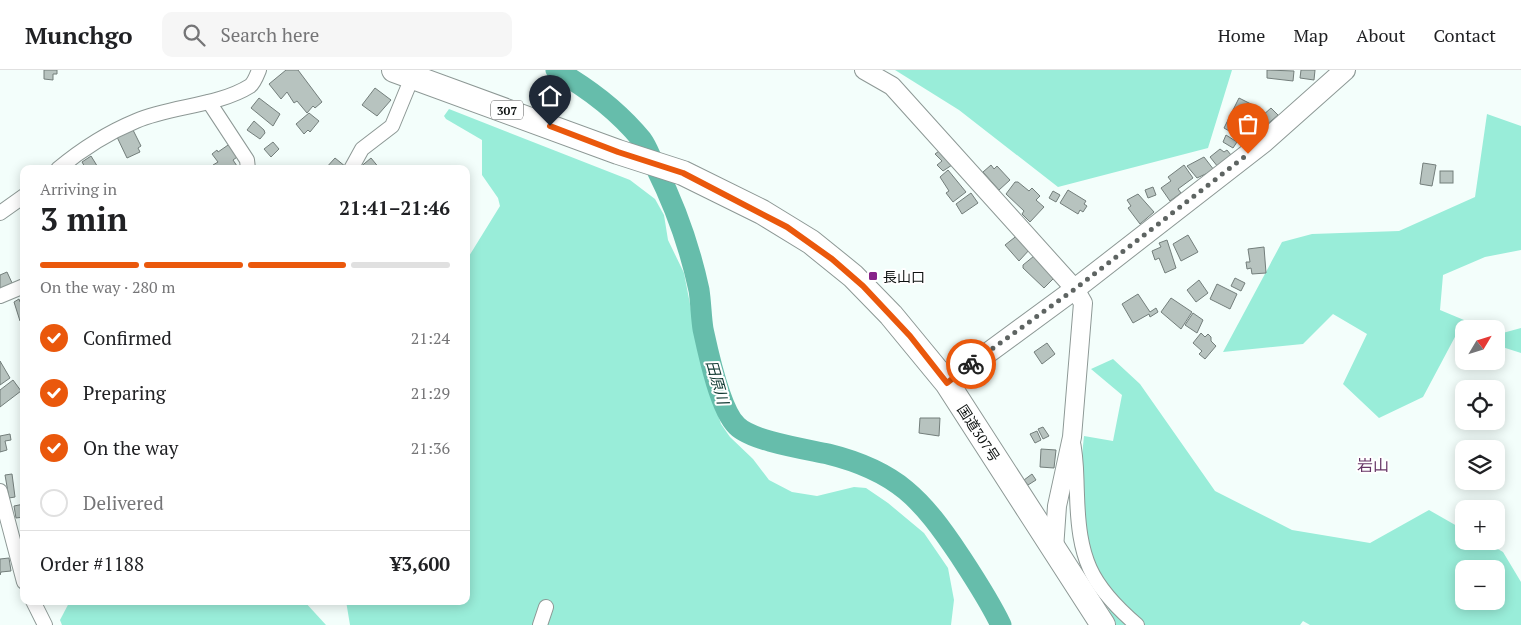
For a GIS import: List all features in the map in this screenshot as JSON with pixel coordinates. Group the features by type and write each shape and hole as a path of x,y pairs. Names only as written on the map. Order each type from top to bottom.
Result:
{"highway":[{"name":"国道307号","path":"404,73 618,152 683,173 787,227 832,259 853,276 891,315 947,383 1103,625"}],"main road":[{"path":"947,383 1075,289 1264,142 1345,70"}],"street":[{"path":"63,165 84,147 128,124 192,105 209,102 251,86 259,70"},
{"path":"864,70 892,86 1075,289 1083,303 1072,437 1057,506 1054,548"},
{"path":"353,165 362,149 392,126 404,73"},
{"path":"209,102 247,160 248,165"},
{"path":"0,213 20,199"},
{"path":"0,296 20,288"},
{"path":"1072,437 1077,458 1078,520 1084,555 1098,586 1112,604 1137,625"},
{"path":"0,491 20,567"},
{"path":"35,605 45,625"},
{"path":"540,625 546,607"}],"green space":[{"path":"895,70 1232,70 1208,148 1058,187 959,110"},
{"path":"449,109 630,180 655,199 664,215 668,240 684,273 703,371 721,424 730,437 753,459 769,480 792,492 817,496 854,487 866,488 888,503 924,533 948,568 954,600 951,625 350,625 347,605 470,605 470,255 500,206 498,198 482,175 482,140 444,116"},
{"path":"1487,114 1521,126 1521,250 1485,257 1443,275 1440,310 1464,320 1455,320 1455,337 1423,397 1379,418 1343,384 1367,334 1333,314 1303,344 1223,352 1282,242 1312,234 1399,231 1475,197"},
{"path":"1521,328 1521,353 1505,348 1505,332"},
{"path":"1113,359 1140,384 1215,491 1292,530 1370,543 1429,510 1455,525 1455,550 1500,550 1503,552 1521,582 1521,625 1310,625 1303,621 1300,625 1116,625 1074,535 1084,436 1113,441 1122,395 1091,369"},
{"path":"68,605 308,605 326,625 62,625 60,620"}],"building":[{"path":"44,70 57,70 57,74 53,74 53,80 44,79"},
{"path":"286,70 298,70 322,102 315,108 313,106 307,113 297,101 294,103 287,92 281,99 269,84"},
{"path":"1267,70 1294,71 1293,81 1267,78"},
{"path":"1301,70 1315,70 1314,80 1300,78"},
{"path":"375,88 391,100 377,116 362,105"},
{"path":"259,98 280,114 273,126 251,108"},
{"path":"1239,98 1253,105 1238,136 1224,128"},
{"path":"1271,108 1278,115 1251,138 1245,131"},
{"path":"309,113 319,121 310,132 308,130 304,134 296,124"},
{"path":"254,121 265,133 260,139 247,130"},
{"path":"133,130 141,146 138,148 140,152 127,158 117,137"},
{"path":"1226,135 1237,142 1233,148 1223,142"},
{"path":"273,142 279,149 271,157 264,149"},
{"path":"936,142 955,163 943,171 937,165 942,161 935,154 939,151 933,145"},
{"path":"231,143 240,155 233,160 236,165 213,165 218,162 212,154 217,150 218,152"},
{"path":"1220,149 1224,152 1227,150 1231,155 1218,167 1210,157"},
{"path":"91,156 97,165 84,165 82,162"},
{"path":"1204,157 1214,170 1197,178 1187,166"},
{"path":"335,158 344,165 329,165"},
{"path":"371,158 377,165 363,165"},
{"path":"1423,163 1436,165 1432,186 1420,184"},
{"path":"991,165 994,169 997,166 1010,180 999,190 983,172"},
{"path":"1184,165 1193,178 1178,189 1181,193 1170,201 1161,188 1171,181 1168,177"},
{"path":"948,170 966,192 953,202 946,193 949,191 940,177"},
{"path":"1440,171 1453,171 1453,183 1440,183"},
{"path":"1015,182 1018,182 1029,191 1032,188 1040,196 1036,200 1044,207 1030,222 1022,214 1024,211 1006,194"},
{"path":"1153,187 1156,195 1148,198 1145,190"},
{"path":"1068,190 1086,201 1084,204 1087,206 1083,212 1080,210 1078,214 1060,203"},
{"path":"1053,191 1060,195 1056,202 1049,198"},
{"path":"971,193 978,203 962,214 956,204"},
{"path":"1138,194 1154,212 1140,224 1128,208 1131,206 1127,200"},
{"path":"1019,234 1031,248 1019,261 1005,245"},
{"path":"1188,235 1198,252 1181,261 1173,244"},
{"path":"1167,240 1176,268 1165,273 1159,258 1155,260 1152,251 1161,247 1159,243"},
{"path":"1264,247 1266,273 1252,274 1251,268 1247,269 1246,262 1250,262 1248,249"},
{"path":"1034,256 1056,276 1044,288 1023,268 1023,265"},
{"path":"7,272 13,285 0,291 0,275"},
{"path":"1235,278 1245,283 1241,291 1231,286"},
{"path":"1199,280 1208,293 1196,302 1187,290"},
{"path":"1217,284 1237,294 1230,309 1210,299"},
{"path":"1138,294 1150,312 1156,308 1158,312 1150,317 1149,314 1133,323 1122,304"},
{"path":"1171,298 1192,312 1181,329 1161,312"},
{"path":"19,299 20,321 14,302"},
{"path":"1193,313 1203,320 1197,333 1185,325"},
{"path":"1201,333 1205,337 1208,334 1216,346 1205,359 1199,354 1202,351 1193,343"},
{"path":"1047,343 1055,354 1042,364 1034,352"},
{"path":"0,361 10,378 0,385"},
{"path":"13,380 20,392 0,407 0,390"},
{"path":"920,418 940,418 939,436 919,433"},
{"path":"1043,427 1049,436 1043,439 1038,429"},
{"path":"1037,431 1041,440 1035,443 1030,434"},
{"path":"10,434 11,440 5,441 7,450 0,452 0,436"},
{"path":"1041,449 1056,450 1054,468 1040,467"},
{"path":"12,474 15,497 9,498 5,475"},
{"path":"1032,474 1036,480 1028,485 1024,480"},
{"path":"20,505 20,518 16,518 14,506"},
{"path":"9,558 11,571 1,572 0,575 0,559"}],"waterway":[{"name":"田原川","path":"556,70 580,85 613,110 646,146 669,197 686,243 699,290 703,329 711,366 725,407 737,426 754,436 766,440 852,461 872,469 906,490 920,503 946,536 982,590 1001,625"}],"way so far":[{"path":"971,364 1075,289 1248,154"}],"place":[{"name":"長山口","path":"873,276"}],"district":[{"name":"岩山","path":"1373,465"}],"route":[{"path":"550,126 618,152 683,173 762,212 811,242 853,276 910,336 947,383 971,364"}]}
